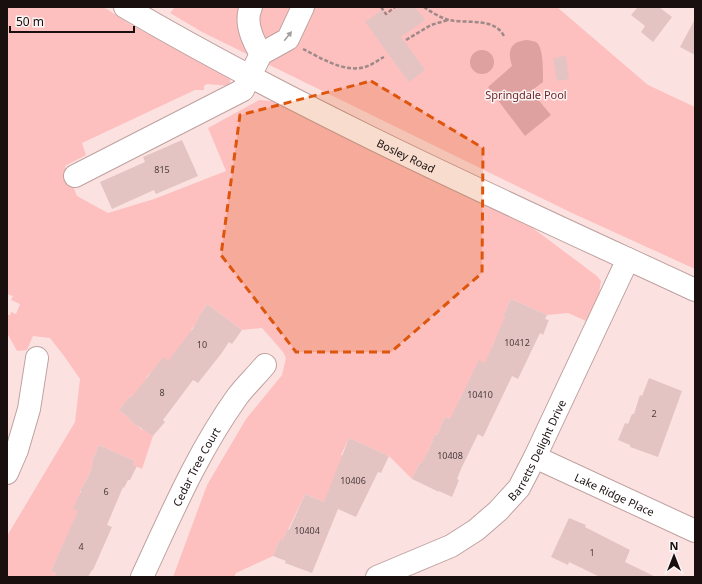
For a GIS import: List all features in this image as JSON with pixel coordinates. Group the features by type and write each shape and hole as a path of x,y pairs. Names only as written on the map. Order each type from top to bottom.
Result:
{"street":[{"path":"251,7 248,14 248,22 261,54"},
{"path":"75,176 243,90 261,54 286,40 293,30 303,7"},
{"name":"Bosley Road","path":"137,10 250,76 330,118 498,199 695,290"},
{"name":"Barretts Delight Drive","path":"377,577 451,546 476,530 519,488 628,259"},
{"path":"7,473 17,450 29,409 37,358"},
{"name":"Cedar Tree Court","path":"142,577 185,484 206,446 238,397 265,365"},
{"name":"Lake Ridge Place","path":"535,457 695,531"}],"path":[{"path":"381,7 386,14 395,7"},
{"path":"424,7 449,20 486,23 498,28 502,31 504,36"},
{"path":"406,40 431,25 449,20"},
{"path":"286,40 340,66 354,69 366,67 384,57"}],"highlighted area":[{"path":"371,81 483,148 482,273 391,352 296,352 221,255 240,115"}],"green space":[{"path":"7,7 100,7 107,9 128,23 230,79 229,86 207,84 204,86 204,90 195,90 82,143 86,155 65,166 77,196 108,213 154,199 226,171 208,128 259,100 271,101 284,105 526,223 597,276 601,281 599,293 586,321 568,313 547,315 511,299 503,316 507,318 492,346 493,347 486,363 470,378 452,420 445,417 437,435 435,434 423,463 420,462 412,479 389,456 349,438 341,455 345,457 324,502 305,494 285,536 285,541 280,539 273,556 236,573 234,577 173,577 207,485 246,419 282,375 286,358 283,352 262,328 242,330 207,304 197,319 200,322 191,330 193,331 169,362 163,358 152,373 151,372 146,378 147,379 134,398 130,396 119,410 142,430 143,428 153,436 142,469 133,465 135,461 99,445 92,461 95,463 92,466 90,473 80,491 80,512 51,571 56,573 54,577 7,577 7,536 75,422 80,379 50,338 33,336 27,350 17,351 7,333 7,315 10,315 11,312 16,314 20,304 11,300 13,296 7,294"},
{"name":"Springdale Pool","path":"175,7 557,7 648,85 695,107 695,269 572,213 202,32 170,13"}],"shaded area":[{"path":"526,40 536,42 539,45 542,60 543,82 531,91 551,115 525,136 488,87 512,66 510,52 513,45"},
{"path":"482,50 490,54 494,62 490,70 482,74 474,70 470,62 474,54"}],"building":[{"path":"399,7 415,7 425,20 401,37 425,70 409,82 365,22 382,10 386,16"},
{"path":"638,7 659,7 672,17 653,42 641,32 645,26 631,15"},
{"path":"695,19 695,55 680,47"},
{"path":"566,56 569,79 557,81 553,58"},
{"path":"182,140 198,176 156,194 154,190 112,209 100,182 145,162 143,157"},
{"path":"511,299 547,315 545,319 549,320 543,335 540,333 518,379 512,376 483,437 478,434 461,469 457,479 459,480 452,497 412,479 420,462 422,463 428,453 435,434 437,435 445,417 450,419 479,360 485,363 505,317 503,316"},
{"path":"207,304 242,330 232,344 229,342 198,383 193,380 163,420 165,422 153,436 129,420 130,419 119,410 130,396 132,397 163,357 168,361 192,330"},
{"path":"649,378 682,391 658,457 630,447 630,445 618,440 625,423 628,424 632,414 634,414 640,395 642,396"},
{"path":"349,438 389,456 381,473 378,472 356,517 338,509 312,573 285,563 286,561 273,556 280,539 283,540 288,529 289,530 305,494 324,502"},
{"path":"99,445 135,461 133,465 137,466 130,480 128,480 124,488 123,487 107,525 112,527 93,570 88,577 54,577 56,573 51,571 78,511 73,509 80,491 90,473 92,461"},
{"path":"569,518 586,525 585,527 630,550 625,562 656,577 600,577 569,562 568,565 551,557"}]}
